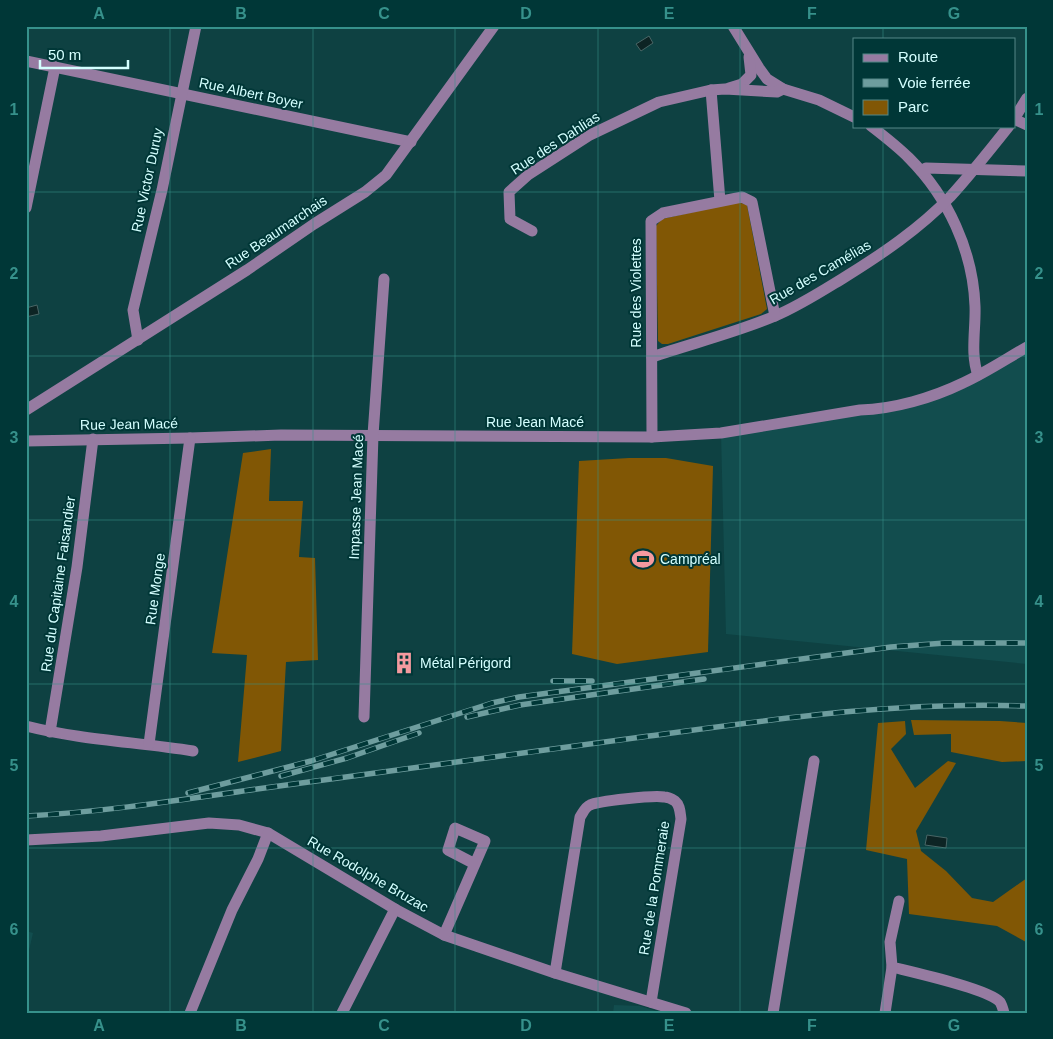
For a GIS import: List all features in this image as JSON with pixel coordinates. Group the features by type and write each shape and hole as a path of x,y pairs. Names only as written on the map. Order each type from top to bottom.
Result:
{"street":[{"name":"Rue Victor Duruy","path":"138,340 133,310 162,190 196,26"},
{"name":"Rue Beaumarchais","path":"26,410 138,340 365,192 386,175 494,26"},
{"path":"733,26 767,79 760,91"},
{"name":"Rue des Dahlias","path":"725,89 742,84 752,75 749,53"},
{"name":"Rue Albert Boyer","path":"26,61 411,142"},
{"path":"26,208 55,66"},
{"name":"Rue des Dahlias","path":"767,79 783,89 819,100 853,116"},
{"name":"Rue des Dahlias","path":"532,231 510,219 509,192 528,175 590,135 659,102 711,90 777,92 783,89"},
{"path":"711,90 720,201"},
{"path":"1016,116 1027,98"},
{"path":"874,128 921,170 944,202 958,230 971,276 975,306 974,341 978,375"},
{"name":"Rue des Camélias","path":"652,356 726,334 775,316 821,292 882,254 916,228 944,202 976,169 1007,128"},
{"path":"921,170 926,168 1027,171"},
{"name":"Rue des Violettes","path":"652,438 651,221 663,213 720,201 742,197 752,202 775,316"},
{"name":"Impasse Jean Macé","path":"364,717 373,435 384,279"},
{"name":"Rue Jean Macé","path":"26,441 281,435 652,438 721,433 860,410 882,409 924,398 963,383 1027,346"},
{"name":"Rue Monge","path":"149,744 190,438"},
{"name":"Rue du Capitaine Faisandier","path":"50,732 77,567 93,439"},
{"path":"26,726 50,732 193,751"},
{"path":"773,1013 814,760"},
{"name":"Rue de la Pommeraie","path":"555,973 580,817 584,810 590,805 607,802 649,796 666,796 676,801 680,809 681,819 651,1002"},
{"name":"Rue Rodolphe Bruzac","path":"26,840 100,836 209,823 239,825 268,833 395,909 444,935 555,973 686,1013"},
{"path":"190,1013 232,910 258,859 268,833"},
{"path":"444,935 475,864"},
{"path":"885,1013 892,967 890,942 899,902"},
{"path":"342,1013 395,909"},
{"path":"892,967 962,985 988,994 999,1001 1004,1013"}],"shaded area":[{"path":"649,36 653,43 641,51 636,44"},
{"path":"37,305 39,314 26,317 26,308"},
{"path":"1027,353 1027,664 726,634 721,433 881,409 963,383"},
{"path":"927,835 947,838 946,848 925,845"},
{"path":"26,931 33,933 26,963"},
{"path":"614,1005 640,1006 662,1013 613,1013"}],"green space":[{"path":"738,202 747,205 767,309 761,314 668,344 662,344 658,341 656,226 662,219"},
{"path":"271,449 269,501 303,501 299,557 315,558 318,660 286,662 281,751 238,762 247,655 212,653 243,453"},
{"name":"Campréal","path":"666,458 713,466 708,652 617,664 572,654 579,461"},
{"path":"911,720 1027,723 1027,761 1002,762 951,752 951,734 914,735"},
{"path":"905,721 906,734 891,749 915,788 948,761 956,763 916,831 921,851 946,871 972,898 993,902 1027,878 1026,942 997,926 909,914 907,859 866,850 878,723"}],"railway":[{"path":"188,793 311,761 492,703 519,697 891,647 945,643 1027,643"},
{"path":"467,717 520,705 704,679"},
{"path":"553,681 592,681"},
{"path":"26,816 142,805 790,718 931,706 1027,706"},
{"path":"281,776 347,758 419,733"}],"place":[{"name":"Campréal","path":"643,559"},
{"name":"Métal Périgord","path":"404,663"}]}
